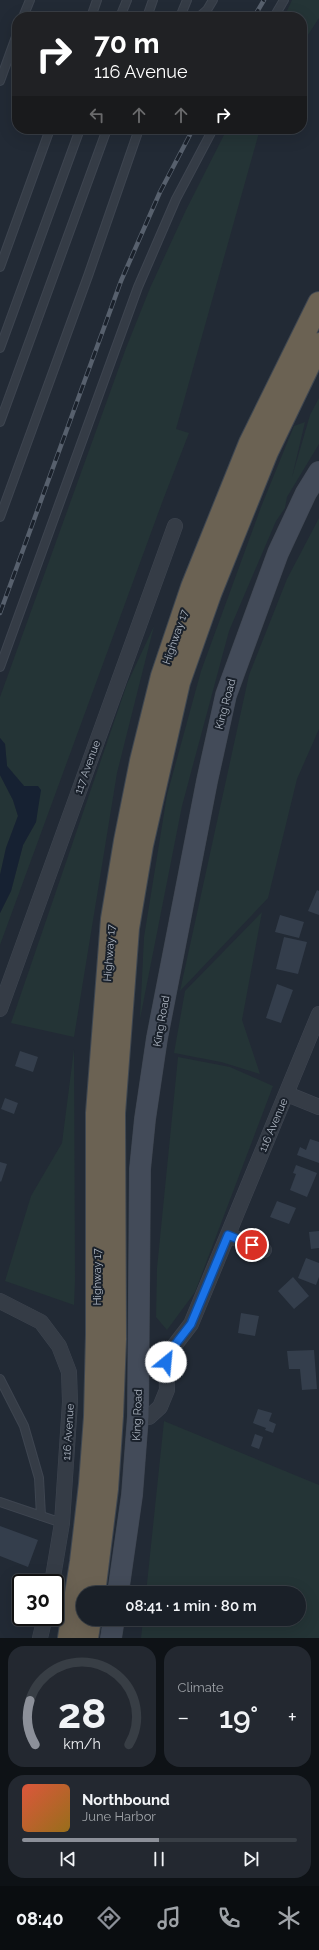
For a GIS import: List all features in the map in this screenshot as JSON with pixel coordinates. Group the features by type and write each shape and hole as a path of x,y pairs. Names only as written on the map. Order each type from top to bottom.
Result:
{"highway":[{"name":"Highway 17","path":"69,1638 81,1562 94,1432 97,1334 97,1114 112,919 125,841 141,761 162,676 192,587 250,443 319,304"},
{"name":"Highway 17","path":"95,1586 107,1489 112,1416 115,1338 114,1113 128,928 142,845 179,682 210,594 267,452 319,344"},
{"path":"87,1638 89,1626"}],"street":[{"name":"King Road","path":"119,1586 132,1495 138,1416 140,1169 145,1119 157,1038 207,781 226,695 278,553 306,493 319,472"},
{"name":"117 Avenue","path":"0,1009 175,526"},
{"name":"116 Avenue","path":"138,1416 149,1417 160,1407 167,1390 166,1362 171,1350 191,1324 319,1014"},
{"path":"286,1094 319,1107"},
{"path":"228,1235 264,1250"},
{"name":"116 Avenue","path":"5,1303 41,1322 59,1346 68,1372 70,1402 62,1523 54,1574"},
{"path":"40,1638 43,1626"},
{"path":"111,1638 113,1626"}],"lane":[{"path":"25,12 30,0"},
{"path":"93,12 98,0"},
{"path":"122,12 126,0"},
{"path":"149,12 153,0"},
{"path":"182,12 186,0"},
{"path":"205,12 213,0"},
{"path":"277,12 284,0"},
{"path":"0,81 12,48"},
{"path":"0,267 48,134"},
{"path":"0,348 78,134"},
{"path":"0,422 105,134"},
{"path":"0,517 80,299 137,134"},
{"path":"0,667 138,287 176,199 210,134"},
{"path":"0,1379 26,1433 39,1478 41,1516"},
{"path":"0,1502 62,1523"}],"shaded area":[{"path":"292,0 319,0 319,18 307,36 307,12 286,12"},
{"path":"224,134 259,134 176,429 189,433 0,945 0,913 11,891 23,845 36,822 38,786 24,786 7,766 5,744 0,738 0,697 126,348 150,288 186,210"},
{"path":"319,398 319,444 287,497 285,508 276,521 229,631 182,806 140,1019 144,937 167,795 201,671 261,507 294,426 305,422 292,477 310,415"},
{"path":"319,518 319,729 297,779 268,898 180,991 249,675 287,579"},
{"path":"154,626 117,773 74,1037 11,1023 127,684"},
{"path":"0,775 13,800 18,816 6,848 0,875"},
{"path":"262,912 242,1020 260,1074 221,1062 174,1053 185,991"},
{"path":"74,1049 74,1305 5,1281 31,1196 62,1143"},
{"path":"178,1057 230,1067 273,1086 195,1292 167,1330 156,1317 157,1268"},
{"path":"164,1421 319,1485 319,1638 141,1638 142,1626 306,1626 306,1586 147,1586"}],"water":[{"path":"0,738 5,744 7,766 24,786 38,786 41,790 36,822 23,845 11,891 0,913 0,875 6,848 18,816 13,800 0,775"}],"building":[{"path":"317,890 319,891 319,915 308,911"},
{"path":"280,915 304,922 299,938 275,932"},
{"path":"284,937 307,942 298,974 276,969"},
{"path":"277,984 293,990 281,1023 266,1018"},
{"path":"20,1051 38,1057 33,1072 15,1066"},
{"path":"5,1098 18,1103 14,1114 1,1109"},
{"path":"310,1139 319,1142 319,1163 297,1155 300,1147 306,1150"},
{"path":"0,1162 7,1164 1,1182 0,1181"},
{"path":"296,1165 317,1173 307,1197 290,1190 296,1174 293,1173"},
{"path":"277,1201 296,1208 289,1224 270,1217"},
{"path":"319,1231 319,1248 311,1249 309,1232"},
{"path":"306,1258 319,1263 319,1277 316,1285 298,1278"},
{"path":"293,1277 309,1296 294,1309 278,1291"},
{"path":"241,1313 259,1316 255,1336 238,1333"},
{"path":"314,1350 317,1389 302,1390 300,1369 289,1369 287,1351"},
{"path":"258,1409 272,1413 269,1421 276,1424 273,1433 265,1430 266,1428 253,1423"},
{"path":"255,1434 263,1437 259,1449 251,1446"},
{"path":"0,1526 38,1540 28,1567 0,1556"}],"railway":[{"path":"257,12 264,0"},
{"path":"0,613 121,281 160,192 190,134"}],"route":[{"path":"166,1362 171,1350 191,1324 228,1235 252,1245"}]}
